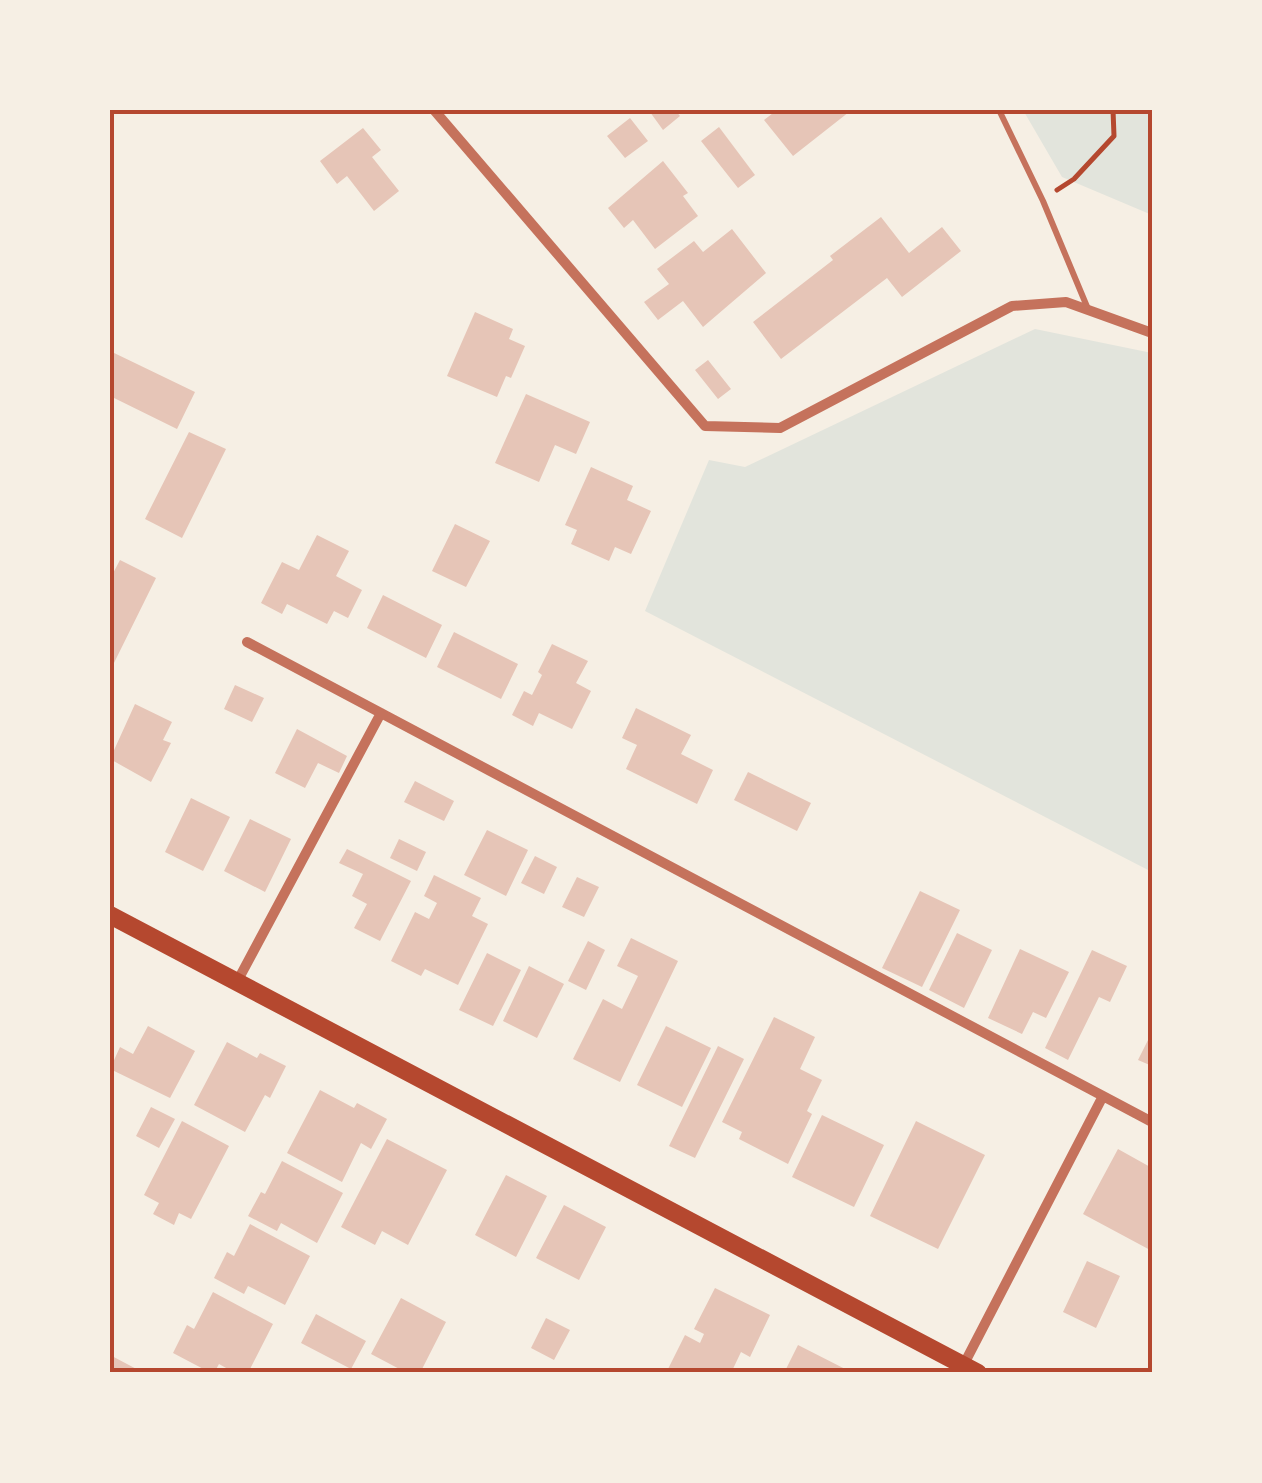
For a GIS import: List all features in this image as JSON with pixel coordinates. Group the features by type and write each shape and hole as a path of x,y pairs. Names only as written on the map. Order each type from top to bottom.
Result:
{"main road":[{"path":"110,915 970,1369"}],"street":[{"path":"434,110 705,426 780,428 1012,306 1066,302 1152,333"},
{"path":"247,642 1152,1122"},
{"path":"238,980 381,713"},
{"path":"970,1369 1103,1096"}],"lane":[{"path":"999,110 1089,310"}],"path":[{"path":"1043,201 1074,179 1114,136 1113,110"}],"shaded area":[{"path":"1023,110 1152,110 1152,215 1062,177"},
{"path":"1035,329 1152,353 1152,872 645,611 709,460 745,467"}],"building":[{"path":"652,110 675,110 680,116 663,130"},
{"path":"777,110 849,112 793,156 764,120"},
{"path":"630,118 648,141 625,158 607,136"},
{"path":"719,127 755,175 738,188 701,141"},
{"path":"363,128 381,150 372,157 399,191 374,211 347,176 337,184 320,161"},
{"path":"663,161 688,193 683,196 698,216 655,249 633,220 624,228 608,208"},
{"path":"881,217 909,253 942,227 961,251 902,297 887,278 781,359 753,322"},
{"path":"732,229 766,273 703,327 683,301 658,320 644,302 669,284 657,269 694,241 703,252"},
{"path":"475,312 513,329 509,339 525,346 511,378 506,376 497,397 447,376"},
{"path":"110,351 195,392 177,429 110,396"},
{"path":"708,360 731,389 718,399 695,370"},
{"path":"526,394 590,422 576,454 555,445 539,482 495,463"},
{"path":"189,432 226,449 182,538 145,519"},
{"path":"591,467 633,486 627,500 651,511 631,554 615,547 609,561 571,544 577,530 565,525"},
{"path":"455,524 490,541 466,587 432,571"},
{"path":"317,535 349,551 336,576 362,590 348,618 334,611 327,624 287,604 282,614 261,603 282,562 299,570"},
{"path":"120,560 156,578 110,671 110,579"},
{"path":"383,595 442,625 426,658 367,628"},
{"path":"454,632 518,664 501,699 437,667"},
{"path":"552,644 588,661 576,683 591,691 572,729 539,713 533,726 512,715 524,691 532,695"},
{"path":"235,685 264,698 252,722 224,709"},
{"path":"135,704 172,722 163,740 171,743 151,782 110,759"},
{"path":"636,708 691,735 681,754 713,770 697,804 626,769 637,745 622,738"},
{"path":"297,729 347,756 339,773 318,763 305,788 275,773"},
{"path":"748,772 811,803 797,831 734,800"},
{"path":"415,781 454,801 444,821 404,802"},
{"path":"191,798 230,817 203,871 165,852"},
{"path":"250,819 291,839 265,892 224,871"},
{"path":"487,830 528,850 506,896 464,875"},
{"path":"399,839 426,852 417,871 390,858"},
{"path":"347,849 411,881 380,941 354,928 367,904 352,896 363,874 339,863"},
{"path":"535,856 557,867 544,894 521,883"},
{"path":"434,875 481,898 472,916 488,924 458,985 425,969 421,976 391,961 415,912 429,919 437,903 424,896"},
{"path":"577,877 599,887 584,917 562,907"},
{"path":"920,891 960,910 922,987 882,968"},
{"path":"957,933 992,950 964,1008 929,990"},
{"path":"631,938 678,961 620,1082 573,1059 603,999 622,1009 638,976 617,966"},
{"path":"588,941 605,950 586,990 568,981"},
{"path":"1020,949 1069,972 1046,1018 1033,1012 1022,1034 988,1018"},
{"path":"1092,950 1127,966 1110,1002 1099,997 1068,1060 1045,1048"},
{"path":"487,953 521,970 493,1026 459,1010"},
{"path":"529,966 564,984 537,1038 503,1021"},
{"path":"774,1017 815,1037 800,1069 822,1080 807,1111 812,1114 788,1164 739,1139 742,1132 722,1122"},
{"path":"148,1026 195,1051 170,1098 110,1069 120,1047 133,1054"},
{"path":"666,1026 711,1048 682,1107 637,1085"},
{"path":"1152,1032 1152,1066 1138,1060"},
{"path":"227,1042 257,1058 260,1053 286,1066 270,1098 265,1095 245,1132 194,1105"},
{"path":"718,1046 744,1059 695,1158 669,1146"},
{"path":"320,1090 354,1108 357,1103 387,1119 371,1149 361,1143 342,1182 287,1153"},
{"path":"151,1107 175,1119 159,1148 136,1136"},
{"path":"822,1115 884,1145 854,1207 792,1177"},
{"path":"182,1121 229,1146 191,1219 179,1213 174,1225 153,1214 159,1203 144,1195"},
{"path":"916,1121 985,1155 938,1249 870,1216"},
{"path":"387,1139 447,1170 408,1245 382,1231 375,1245 341,1227"},
{"path":"1118,1149 1152,1168 1152,1251 1083,1214"},
{"path":"282,1161 343,1193 317,1243 281,1223 277,1231 248,1216"},
{"path":"506,1175 547,1196 516,1257 475,1235"},
{"path":"564,1205 606,1227 579,1280 536,1258"},
{"path":"250,1224 310,1256 285,1305 248,1286 244,1294 214,1278 227,1252 234,1256"},
{"path":"1087,1261 1120,1276 1096,1328 1063,1312"},
{"path":"715,1288 770,1315 750,1357 741,1352 731,1373 666,1373 685,1335 700,1343 704,1334 694,1329"},
{"path":"213,1292 273,1324 248,1373 235,1373 219,1364 211,1373 173,1353 187,1325 194,1329"},
{"path":"401,1298 446,1322 420,1373 407,1373 371,1354"},
{"path":"316,1314 366,1341 351,1369 301,1343"},
{"path":"546,1318 570,1330 554,1360 531,1348"},
{"path":"798,1345 853,1373 784,1373"},
{"path":"110,1355 144,1373 110,1373"}]}
